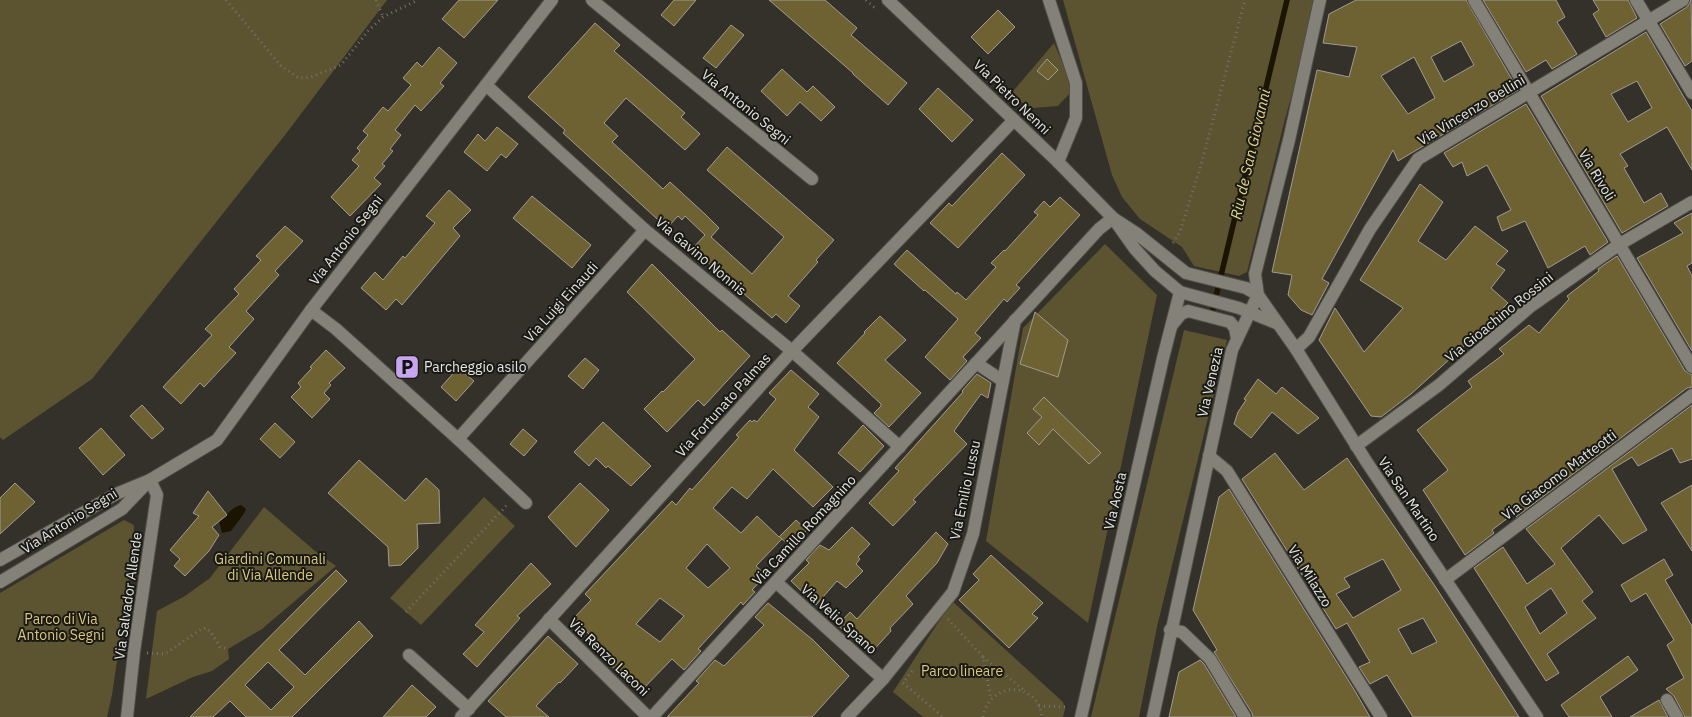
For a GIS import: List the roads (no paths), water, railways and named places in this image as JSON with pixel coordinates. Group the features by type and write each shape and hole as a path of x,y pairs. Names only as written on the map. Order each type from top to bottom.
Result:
{"street":[{"name":"Via Antonio Segni","path":"0,560 116,494 150,480 218,440 311,310 552,0"},
{"name":"Via Antonio Segni","path":"592,0 812,179"},
{"name":"Via Pietro Nenni","path":"888,0 1058,162 1113,218 1155,271 1182,293 1244,310 1276,323"},
{"path":"1049,0 1076,84 1076,118 1058,162"},
{"path":"1258,296 1255,274 1289,140 1320,0"},
{"name":"Via Rivoli","path":"1474,0 1692,367"},
{"path":"1636,0 1692,93"},
{"name":"Via Vincenzo Bellini","path":"1296,349 1309,337 1370,229 1418,159 1683,0"},
{"name":"Via Gavino Nonnis","path":"486,85 646,230 792,351 900,447"},
{"name":"Via Fortunato Palmas","path":"465,713 792,351 1014,120"},
{"name":"Via Gioachino Rossini","path":"1356,446 1439,385 1531,306 1620,244 1692,202"},
{"name":"Via Pietro Nenni","path":"1113,218 1186,273 1246,288 1258,296"},
{"name":"Via Camillo Romagnino","path":"650,717 1103,224 1113,218"},
{"name":"Via Luigi Einaudi","path":"458,439 646,230"},
{"name":"Via Aosta","path":"1081,717 1172,324 1182,293"},
{"name":"Via Venezia","path":"1152,717 1232,350 1237,339 1244,310 1258,296"},
{"name":"Via San Martino","path":"1258,296 1296,349 1356,446 1537,717"},
{"path":"311,310 336,329 522,498"},
{"path":"1172,324 1181,314 1188,311 1230,322 1235,328 1237,339"},
{"name":"Via Emilio Lussu","path":"847,717 883,679 952,592 972,534 1015,320"},
{"path":"976,363 1003,381"},
{"name":"Via Giacomo Matteotti","path":"1445,580 1692,395"},
{"name":"Via Milazzo","path":"1209,456 1227,472 1381,717"},
{"name":"Via Antonio Segni","path":"0,582 122,509 150,480"},
{"name":"Via Salvador Allende","path":"127,717 134,652 157,495 150,480"},
{"name":"Via Velio Spano","path":"776,582 883,679"},
{"name":"Via Renzo Laconi","path":"549,619 650,717"},
{"path":"1170,630 1182,632 1210,659 1246,717"},
{"path":"409,655 465,713"},
{"path":"1668,700 1677,717"}],"waterway":[{"name":"Riu de San Giovanni","path":"1213,309 1287,0"}],"place":[{"name":"Parcheggio asilo","path":"407,367"}],"park label":[{"name":"Giardini Comunali di Via Allende","path":"270,568"},
{"name":"Parco di Via Antonio Segni","path":"61,628"},
{"name":"Parco lineare","path":"962,671"}]}
